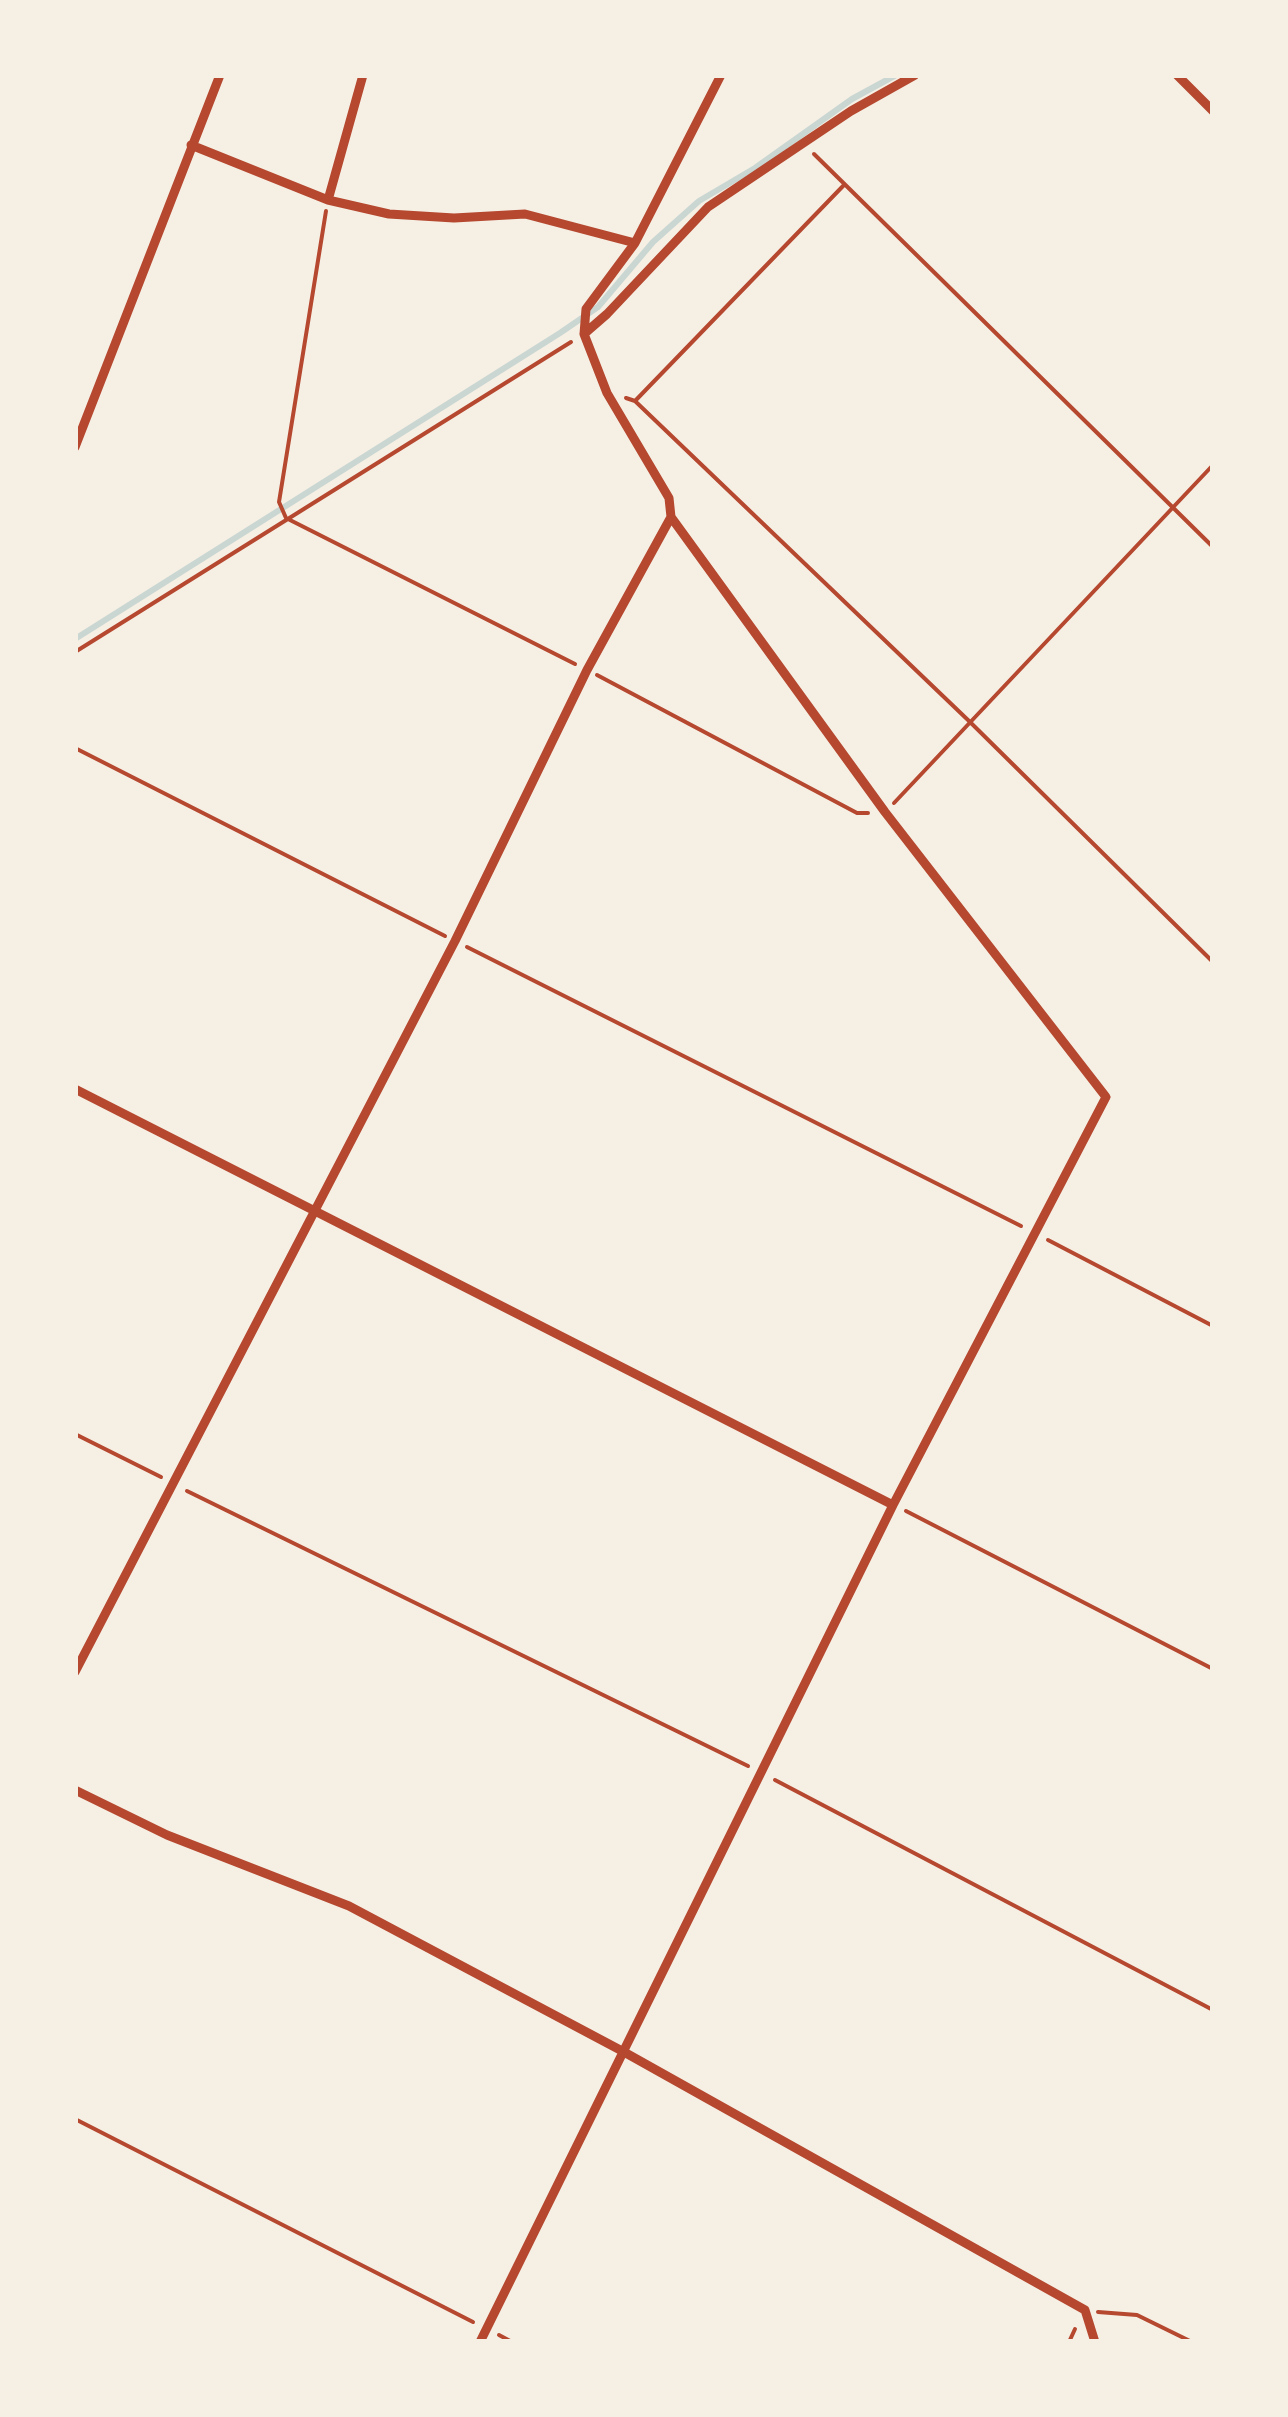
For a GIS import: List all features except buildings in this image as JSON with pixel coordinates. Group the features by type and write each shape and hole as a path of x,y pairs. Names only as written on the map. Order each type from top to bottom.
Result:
{"street":[{"path":"75,447 220,75"},
{"path":"328,200 363,75"},
{"path":"480,2342 894,1505 1106,1097 886,812 671,517 669,498 607,393 584,334 586,309 635,242 722,75"},
{"path":"584,334 608,314 708,207 851,111 915,75"},
{"path":"1176,75 1213,112"},
{"path":"191,145 328,200 405,215 454,218 525,214 635,242"},
{"path":"75,1672 455,942 588,670 671,517"},
{"path":"75,1088 894,1505"},
{"path":"75,1790 167,1835 349,1906 624,2052 1085,2310 1095,2342"}],"path":[{"path":"803,144 1213,547"},
{"path":"635,401 844,184"},
{"path":"284,513 280,505 328,200"},
{"path":"75,652 584,334"},
{"path":"607,393 635,401 1213,962"},
{"path":"75,748 1213,1326"},
{"path":"75,1434 760,1772 1213,2010"},
{"path":"894,1505 1213,1670"},
{"path":"75,2119 512,2342"},
{"path":"1069,2342 1085,2310 1137,2315 1192,2342"}],"waterway":[{"path":"75,639 598,307 653,242 699,201 755,168 852,99 896,75"}]}
